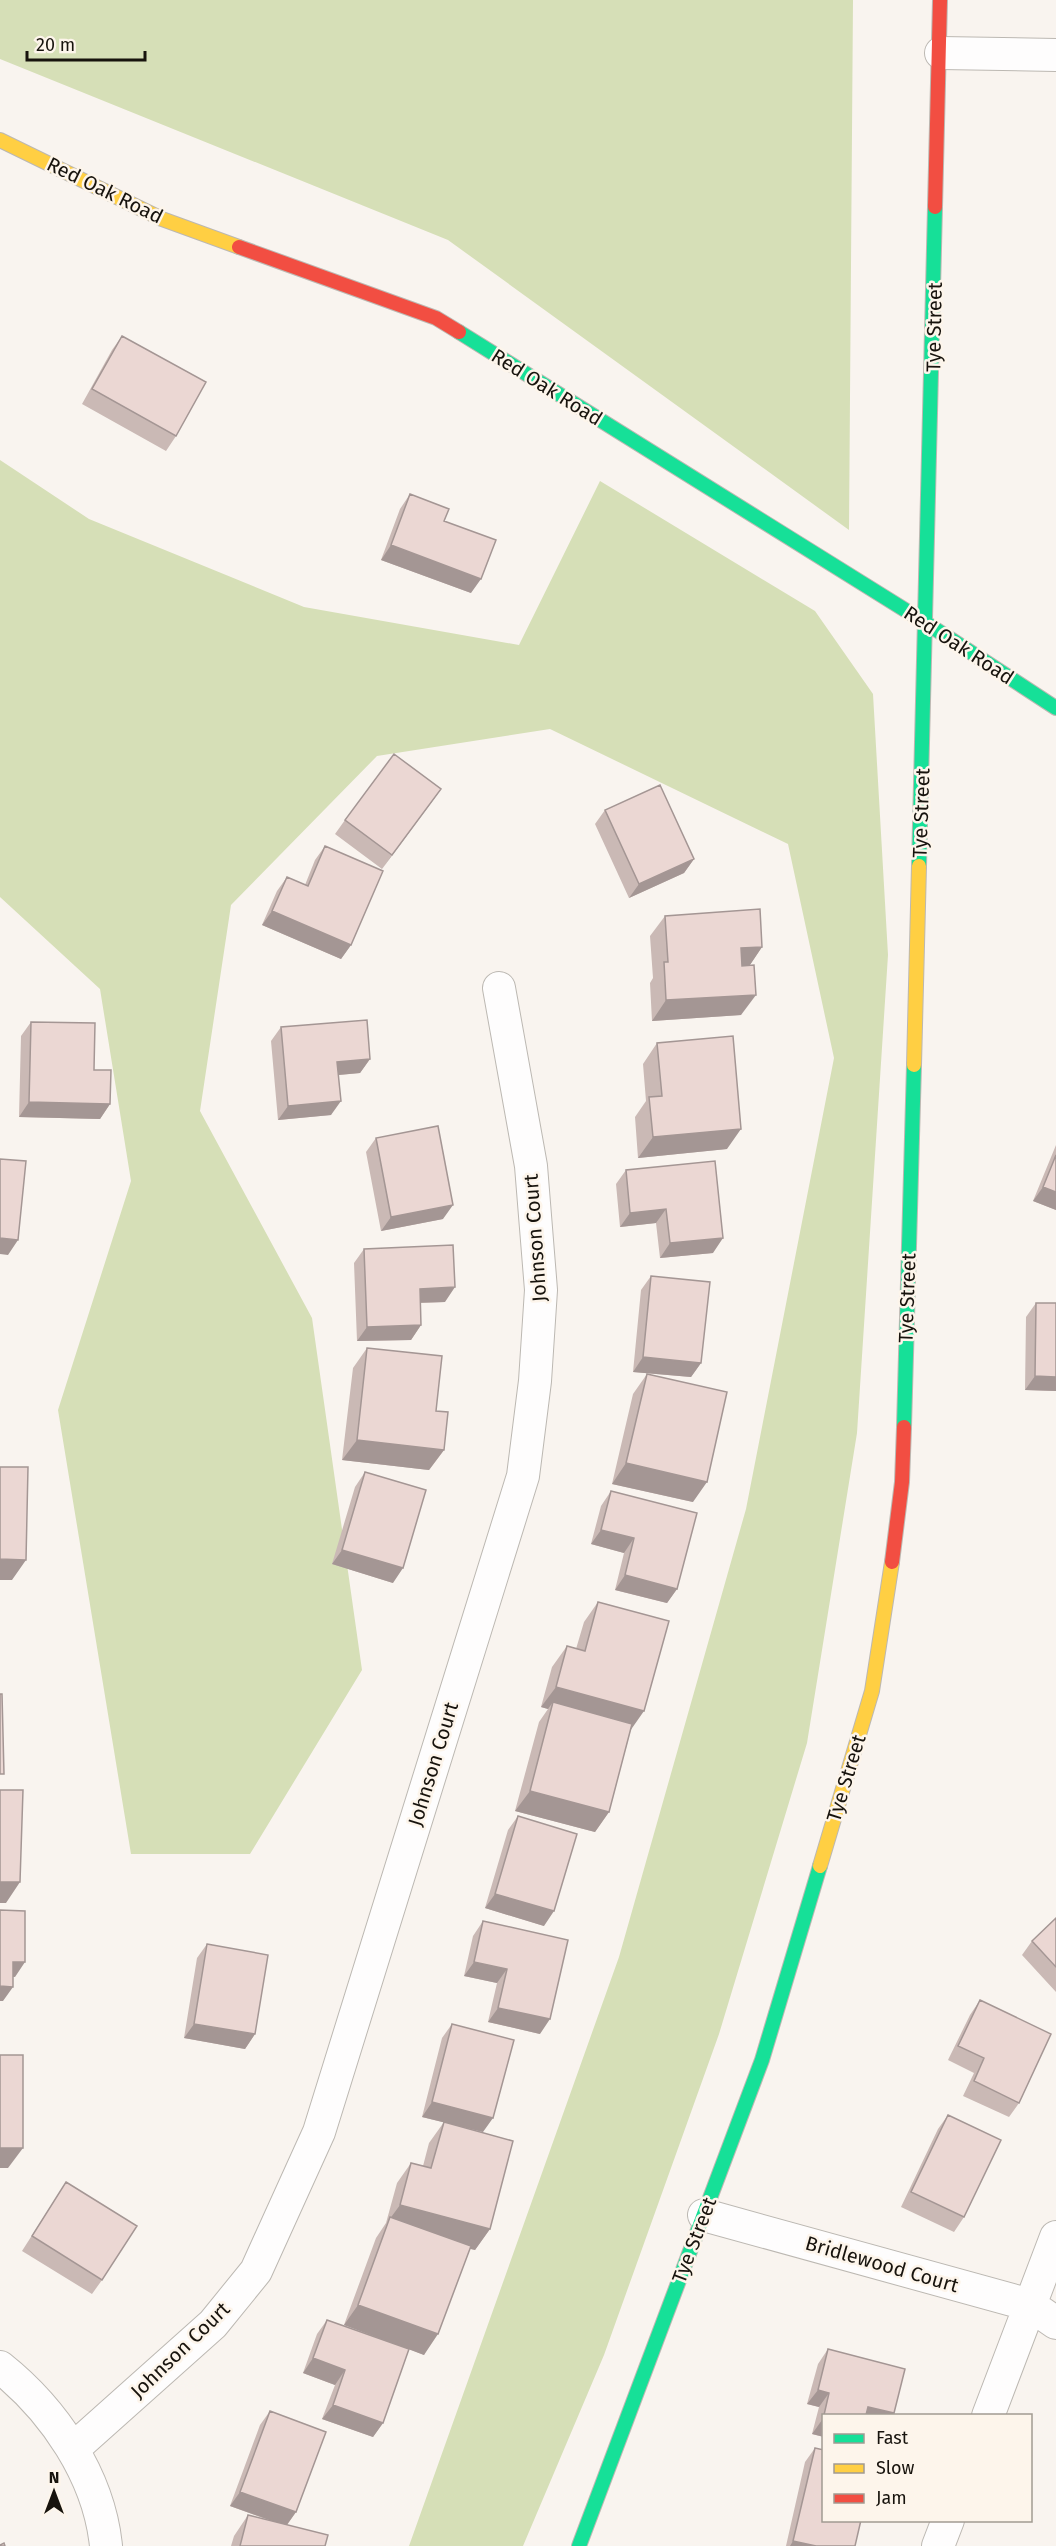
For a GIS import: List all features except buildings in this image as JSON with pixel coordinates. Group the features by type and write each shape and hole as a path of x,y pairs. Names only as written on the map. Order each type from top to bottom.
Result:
{"street":[{"name":"Tye Street","path":"579,2546 769,2037 872,1691 887,1603 902,1482 941,53 940,0"},
{"path":"941,53 1056,55"},
{"name":"Red Oak Road","path":"0,140 162,219 436,318 926,622 1056,708"},
{"name":"Johnson Court","path":"73,2449 213,2324 256,2271 319,2132 523,1476 535,1381 542,1290 531,1166 499,988"},
{"name":"Bridlewood Court","path":"704,2215 1030,2306 1056,2323"},
{"path":"988,2414 1056,2237"},
{"path":"0,2367 20,2383 73,2449 104,2518 106,2546"},
{"path":"938,2546 947,2522"}],"green space":[{"path":"0,0 853,0 849,530 448,240 0,59"},
{"path":"0,460 89,519 304,607 519,645 600,481 815,611 873,694 888,955 857,1433 807,1743 719,2034 604,2355 523,2546 409,2546 619,1957 746,1509 834,1058 788,844 550,729 377,756 231,905 200,1111 312,1318 362,1670 250,1854 131,1854 58,1410 131,1181 100,989 0,897"}],"traffic: fast":[{"path":"919,866 935,207"},
{"path":"459,332 926,623 1056,708"},
{"path":"904,1427 914,1065"},
{"path":"579,2546 762,2060 820,1866"}],"traffic: slow":[{"path":"0,140 162,219 239,247"},
{"path":"914,1065 919,866"},
{"path":"820,1866 872,1691 892,1562"}],"traffic: jam":[{"path":"935,207 940,0"},
{"path":"239,247 436,318 459,332"},
{"path":"892,1562 902,1482 904,1427"}]}
